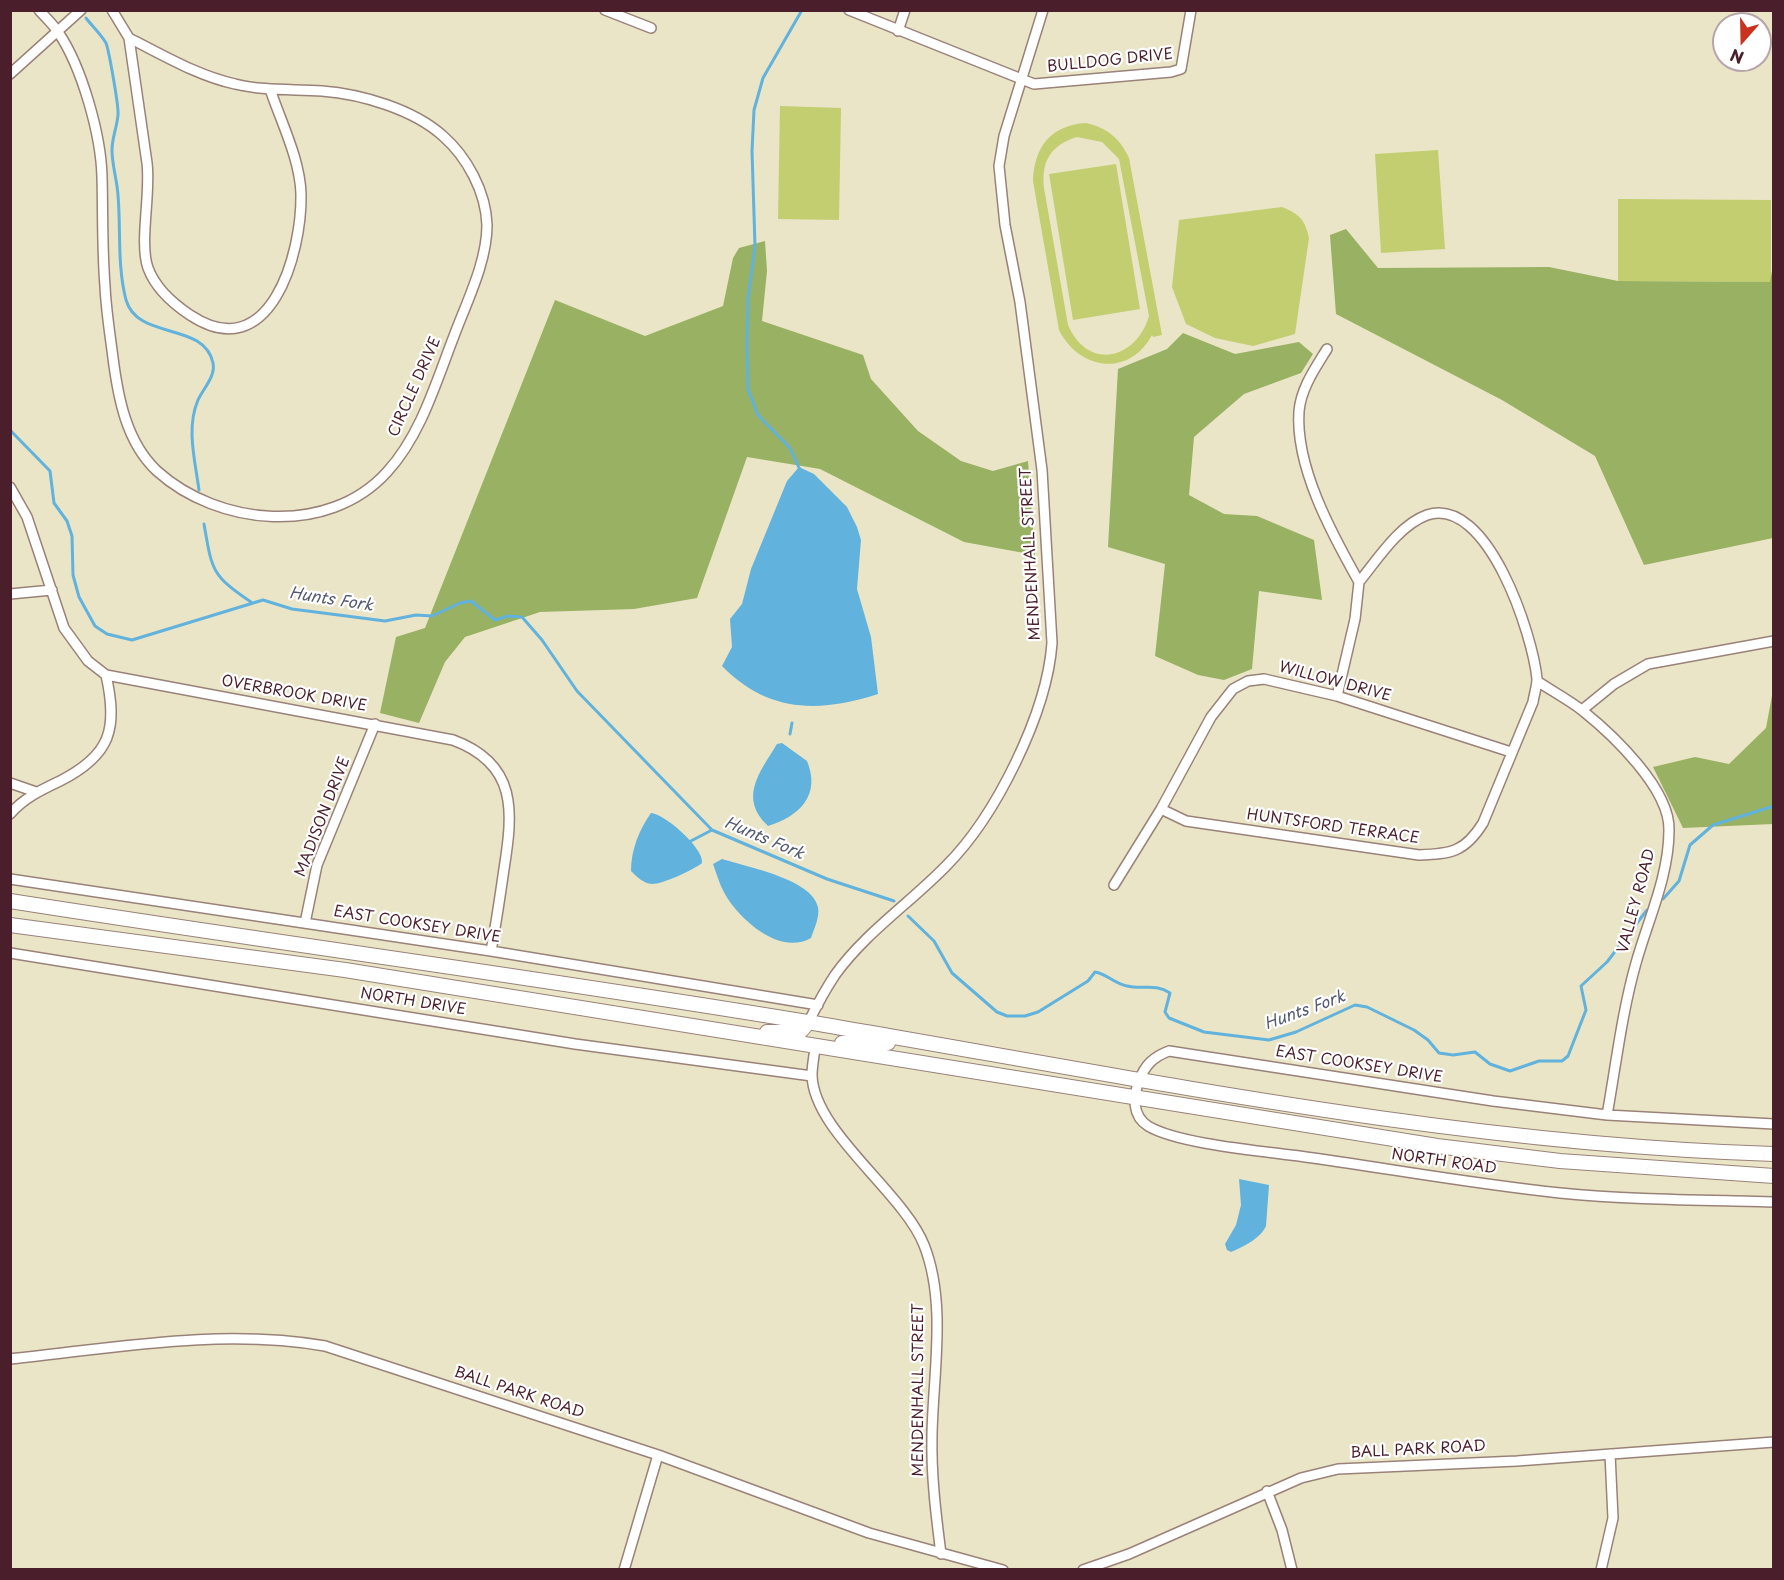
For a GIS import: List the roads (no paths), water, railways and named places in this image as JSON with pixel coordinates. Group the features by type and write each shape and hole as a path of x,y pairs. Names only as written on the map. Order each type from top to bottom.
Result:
{"highway":[{"path":"10,901 808,1023 1138,1082 1561,1141 1672,1151 1773,1154"},
{"path":"10,925 345,970 738,1032 815,1048 1437,1146 1527,1157 1773,1176"},
{"path":"738,1032 800,1032 808,1023"},
{"path":"815,1048 821,1041 853,1045 908,1041"}],"street":[{"name":"CIRCLE DRIVE","path":"39,10 58,31 73,62 96,140 102,174 105,288 116,379 124,417 135,441 155,469 185,492 203,501 259,516 300,516 336,507 367,489 389,470 407,444 432,393 481,262 487,224 482,196 464,160 454,146 431,126 390,108 356,98 327,92 270,89 230,83 199,73 129,38"},
{"path":"10,74 81,10"},
{"path":"112,10 129,38 149,182 145,244 147,265 153,279 183,310 197,319 224,328 238,329 258,320 272,304 294,253 301,192 296,164 270,89"},
{"path":"605,10 651,28"},
{"path":"849,10 1020,79"},
{"path":"898,31 905,10"},
{"name":"MENDENHALL STREET","path":"808,1023 836,974 860,947 946,866 974,833 1024,744 1045,691 1052,643 1042,470 1021,312 1005,225 999,166 1004,136 1020,79 1043,10"},
{"name":"BULLDOG DRIVE","path":"1020,79 1034,84 1172,72 1181,69 1191,10"},
{"path":"1327,349 1309,378 1299,409 1303,448 1324,520 1359,582"},
{"path":"10,486 27,517 64,628 88,661 106,675 113,714 106,743 94,759 76,772 36,792 10,814"},
{"path":"1338,696 1355,619 1359,582 1397,537 1428,515 1441,513 1456,516 1483,540 1516,597 1537,681"},
{"path":"10,594 52,590"},
{"path":"1582,710 1614,684 1648,664 1773,641"},
{"name":"OVERBROOK DRIVE","path":"106,675 375,724 453,740 470,747 497,772 509,799 511,827 491,951"},
{"name":"WILLOW DRIVE","path":"1114,885 1161,809 1211,717 1233,689 1248,681 1264,679 1338,696 1511,752"},
{"name":"VALLEY ROAD","path":"1537,681 1582,710 1649,780 1668,814 1670,829 1662,876 1635,964 1607,1115"},
{"name":"HUNTSFORD TERRACE","path":"1161,809 1186,821 1419,855 1443,855 1459,850 1473,839 1483,824 1533,702 1537,681"},
{"name":"MADISON DRIVE","path":"305,923 317,865 375,724"},
{"path":"10,783 36,792"},
{"name":"EAST COOKSEY DRIVE","path":"10,879 491,951 818,1005"},
{"name":"NORTH DRIVE","path":"10,953 575,1044 812,1076"},
{"name":"MENDENHALL STREET","path":"815,1048 812,1076 820,1104 832,1124 914,1225 924,1245 929,1263 934,1295 936,1342 933,1465 941,1554"},
{"name":"EAST COOKSEY DRIVE","path":"1134,1097 1144,1067 1156,1056 1169,1051 1481,1099 1607,1115"},
{"name":"NORTH ROAD","path":"1134,1097 1137,1113 1146,1125 1167,1134 1224,1145 1559,1192 1620,1197 1773,1202"},
{"path":"1607,1115 1773,1124"},
{"name":"BALL PARK ROAD","path":"10,1359 213,1338 291,1340 325,1346 658,1455 869,1533 1003,1569"},
{"name":"BALL PARK ROAD","path":"1083,1569 1129,1554 1300,1478 1338,1469 1610,1454 1773,1442"},
{"path":"1600,1569 1613,1518 1610,1454"},
{"path":"624,1569 658,1455"},
{"path":"1267,1491 1282,1530 1292,1569"}],"water":[{"path":"799,467 814,474 847,507 857,527 861,540 857,589 871,637 878,694 835,704 795,705 776,701 757,693 722,666 732,647 730,619 742,604 751,569 787,481"},
{"path":"782,743 807,761 811,773 811,784 805,802 798,810 768,826 759,816 753,795 764,765 777,744"},
{"path":"651,813 665,819 683,833 697,849 702,863 678,876 652,884 633,873 631,863 634,848 639,833"},
{"path":"722,859 762,870 804,889 813,897 818,907 811,938 799,942 788,942 764,934 753,926 735,908 723,891 713,864"},
{"path":"1239,1179 1269,1185 1266,1226 1256,1238 1231,1252 1227,1250 1225,1244 1236,1225 1241,1205"}],"waterway":[{"path":"800,470 790,448 758,415 748,389 747,344 748,299 755,246 752,151 754,110 763,78 802,10"},
{"path":"86,18 106,43 117,101 118,115 112,156 118,195 121,274 126,300 133,313 143,321 197,341 207,350 213,363 213,373 194,411 192,444 199,490"},
{"name":"Hunts Fork","path":"10,430 50,471 54,503 67,521 72,536 73,575 79,597 95,626 107,634 132,640 263,600 292,609 385,621 416,615 432,616 460,603 471,601 495,620 508,616 522,617 542,640 577,691 712,830 827,879 894,901"},
{"path":"204,524 209,552 216,570 228,585 251,602"},
{"path":"790,734 792,723"},
{"name":"Hunts Fork","path":"1663,899 1679,881 1690,845 1713,825 1774,806"},
{"path":"687,843 712,830"},
{"name":"Hunts Fork","path":"908,916 934,941 952,973 997,1012 1007,1016 1025,1016 1038,1012 1088,981 1095,972 1123,985 1154,987 1170,993 1165,1012 1169,1018 1204,1032 1269,1040 1296,1032 1355,1005 1367,1007 1414,1030 1428,1040 1439,1053 1453,1055 1475,1052 1490,1064 1510,1071 1539,1061 1562,1061 1568,1056 1586,1010 1581,986 1607,962 1647,910"}]}
